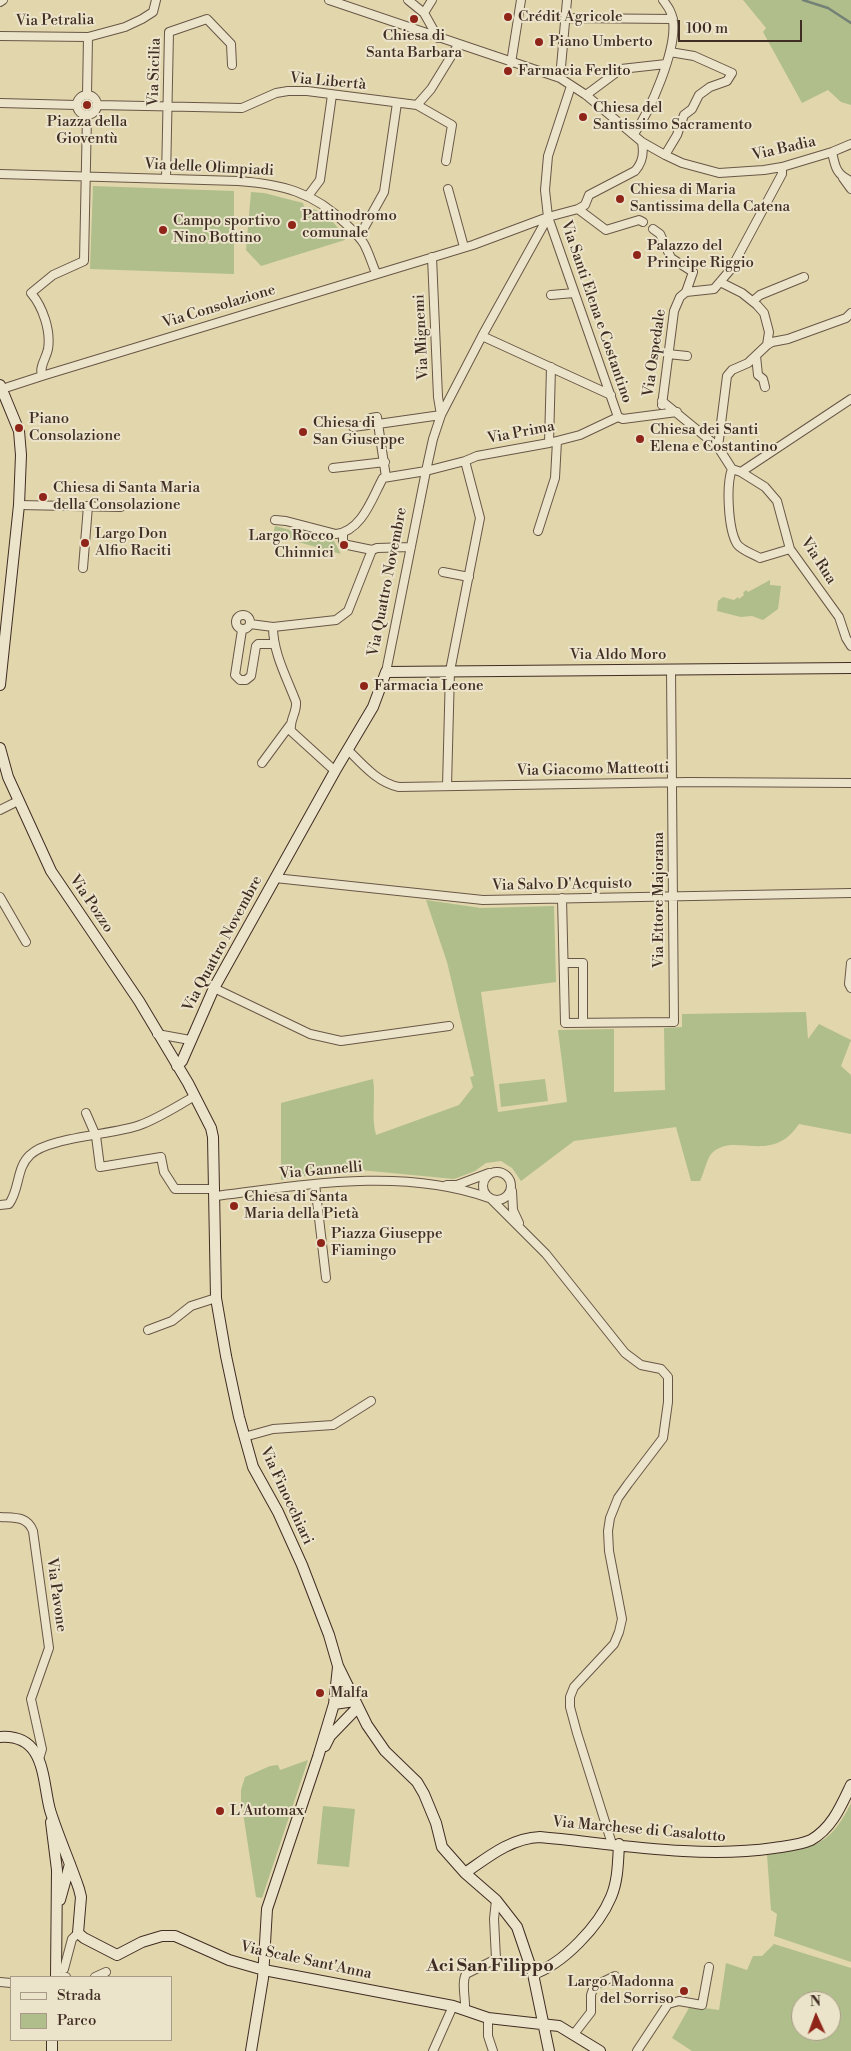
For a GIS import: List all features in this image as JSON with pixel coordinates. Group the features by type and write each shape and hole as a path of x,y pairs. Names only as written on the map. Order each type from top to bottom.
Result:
{"street":[{"name":"Via Petralia","path":"0,36 88,37 124,27 142,19 152,12 156,0"},
{"name":"Via Badia","path":"329,0 560,78 586,95 642,142 682,163 719,173 764,170 782,167 832,152 851,144"},
{"path":"408,0 424,13 438,38"},
{"path":"424,13 432,0"},
{"path":"508,62 521,0"},
{"path":"560,78 568,18 567,0"},
{"path":"634,134 646,117 670,52 673,37 673,19 670,10 663,0"},
{"path":"568,18 673,19"},
{"name":"Via Sicilia","path":"166,179 169,32 207,19 231,44 232,65"},
{"path":"0,103 74,104 87,92 88,37"},
{"path":"417,105 431,89 458,45"},
{"path":"664,155 677,135 684,115 692,109 699,95 710,87 727,81 732,73 694,56 670,52"},
{"path":"586,95 621,69 666,64"},
{"path":"548,217 545,190 548,156 571,86"},
{"name":"Via Libertà","path":"100,105 242,108 288,91 332,94 417,105 452,125 446,161"},
{"path":"42,376 40,371 48,349 46,322 39,302 31,293 53,275 84,262 87,118 100,105 87,92"},
{"path":"308,196 320,180 332,94"},
{"path":"358,237 384,192 397,103"},
{"path":"74,104 87,118"},
{"path":"641,221 606,230 578,210 585,205 590,195 635,171 640,166 643,158 642,142"},
{"path":"832,152 836,170 851,189"},
{"path":"686,292 714,289 731,269 782,174 782,167"},
{"name":"Via delle Olimpiadi","path":"0,174 266,183 291,189 308,196 335,212 364,244 376,273"},
{"path":"843,178 851,181"},
{"path":"448,189 464,247"},
{"name":"Via Consolazione","path":"1,387 432,257 548,217 578,210"},
{"name":"Via Santi Elena e Costantino","path":"548,217 618,417 623,419 677,412"},
{"name":"Via Quattro Novembre","path":"177,1066 182,1061 214,988 372,707 386,672 426,471 433,439 441,415 548,217"},
{"name":"Via Ospedale","path":"653,229 660,234 671,258 693,272 686,292 680,297 674,311 661,414"},
{"name":"Via Mignemi","path":"432,257 438,397 441,415"},
{"path":"753,302 760,295 804,277"},
{"path":"720,282 742,293 764,312 769,332 768,345"},
{"path":"551,295 574,293"},
{"path":"718,447 727,376 732,370 744,365 772,342 788,339 846,318 851,313"},
{"path":"482,336 611,394"},
{"path":"668,354 687,356"},
{"path":"756,356 758,375 763,379 765,387"},
{"path":"538,531 555,478 551,367"},
{"path":"0,685 22,455 19,431 1,387"},
{"path":"741,472 851,399"},
{"path":"662,401 718,447 732,469 729,478 730,517 732,533 738,546 760,558 790,549"},
{"path":"378,424 441,415"},
{"path":"275,520 336,534 343,533 356,525 383,478 386,477 377,417 371,418 368,425 353,427"},
{"name":"Via Prima","path":"386,477 426,471 466,461 477,456 553,442 593,430 618,417"},
{"path":"448,786 450,671 480,518 466,461"},
{"path":"333,468 385,462"},
{"name":"Via Rua","path":"732,469 741,472 765,487 777,501 790,549 839,617 846,638 851,646"},
{"path":"18,505 121,507"},
{"path":"83,568 88,506"},
{"path":"343,533 344,544 372,550 377,548 411,547"},
{"path":"250,624 273,627 336,620 342,617 348,611 372,550"},
{"path":"443,572 469,577"},
{"path":"242,630 236,625 237,618 244,615 248,617 250,624"},
{"path":"242,630 250,624"},
{"path":"262,763 290,725 296,709 296,702 274,644 273,627"},
{"path":"242,630 235,675 240,680 246,680 251,676 256,646 258,644 274,644"},
{"name":"Via Aldo Moro","path":"386,672 851,668"},
{"name":"Via Ettore Majorana","path":"564,963 565,1023 674,1022 671,670"},
{"path":"290,725 291,731 335,770"},
{"name":"Via Pozzo","path":"0,748 8,777 51,871 139,1001 177,1066"},
{"name":"Via Giacomo Matteotti","path":"348,750 369,771 392,786 672,782 851,783"},
{"path":"0,810 18,801"},
{"name":"Via Salvo D'Acquisto","path":"275,878 483,900 851,893"},
{"path":"0,897 26,942"},
{"path":"562,898 564,963 583,963 584,1023"},
{"path":"851,963 849,984 851,988"},
{"path":"214,988 310,1034 341,1041 449,1026"},
{"path":"157,1034 190,1040"},
{"name":"Via Finocchiari","path":"177,1066 195,1096 211,1128 213,1138 216,1298 226,1356 244,1437 254,1467 278,1512 302,1565 329,1635 338,1666 367,1725 385,1751 417,1782 431,1809 442,1847 465,1873 492,1897 517,1928 538,1972 542,2024 549,2051"},
{"path":"0,1204 10,1204 22,1168 32,1153 64,1141 96,1136 140,1125 195,1096"},
{"path":"86,1113 96,1136"},
{"name":"Via Gannelli","path":"96,1136 100,1167 161,1157 164,1172 174,1189 215,1193 370,1180 430,1185 457,1184 494,1172"},
{"path":"526,1233 513,1210 512,1189 509,1178 500,1172 494,1172 485,1178 483,1184 485,1194 526,1233 560,1270 625,1353 642,1365 661,1369 666,1372 668,1377 668,1402 663,1438 618,1498 610,1518 608,1551 622,1619 619,1632 614,1644 574,1687 570,1697 570,1707 577,1732 615,1844 618,1866 612,1896 604,1911 582,1938 560,1960 538,1972"},
{"path":"315,1184 326,1278"},
{"name":"Via Gannelli","path":"430,1185 491,1199"},
{"path":"491,1199 502,1200 510,1194 512,1189"},
{"path":"148,1330 172,1321 191,1306 216,1298"},
{"path":"244,1437 279,1428 333,1425 371,1401"},
{"name":"Via Pavone","path":"0,1517 26,1520 30,1523 33,1531 49,1648 31,1699 42,1749 40,1759"},
{"path":"251,2051 264,1970 267,1909 334,1704 338,1666"},
{"path":"334,1704 357,1704"},
{"path":"318,1757 330,1736 357,1704"},
{"path":"0,1737 22,1741 40,1759 50,1809 57,1870 60,1975"},
{"name":"Via Marchese di Casalotto","path":"465,1873 511,1842 526,1837 716,1853 796,1845 812,1839 833,1821 851,1786"},
{"path":"50,1809 80,1897 78,1933 72,1939 60,1975"},
{"path":"57,1870 62,1865 70,1864"},
{"path":"57,1911 70,1864"},
{"path":"464,2010 466,2001 464,1977 466,1974 496,1959 492,1897"},
{"name":"Via Scale Sant'Anna","path":"78,1933 84,1938 117,1954 149,1940 162,1936 174,1936 229,1960 264,1970 453,2006 488,2018 559,2026 600,2051"},
{"path":"637,2051 668,2004 679,2000 702,2005 710,1967"},
{"path":"97,1976 106,1972"},
{"path":"574,2034 591,2012 591,1995 594,1986 615,1976"},
{"path":"433,2051 453,2006"},
{"path":"488,2018 488,2036 493,2051"}],"green space":[{"path":"743,0 851,0 851,105 841,102 828,90 802,103 763,32 766,28"},
{"name":"Campo sportivo Nino Bottino","path":"93,186 234,191 234,274 90,269"},
{"name":"Pattinodromo comunale","path":"251,192 264,193 303,203 305,212 314,209 329,218 336,225 345,240 261,266 246,250"},
{"path":"275,526 334,541 341,554 273,535"},
{"path":"770,580 770,585 781,586 778,609 763,620 752,616 741,617 717,611 718,601 723,597 734,600 738,597 739,599 746,590 748,592"},
{"path":"426,900 481,908 554,906 556,982 481,992 498,1112 567,1102 558,1030 614,1029 614,1092 665,1090 664,1028 682,1027 682,1014 806,1012 808,1039 819,1024 851,1040 841,1066 851,1075 851,1134 799,1124 788,1136 777,1143 765,1146 731,1145 721,1147 710,1155 700,1181 691,1181 676,1127 574,1141 521,1181 512,1168 501,1161 486,1163 475,1171 454,1179 360,1170 281,1180 281,1103 373,1079 376,1135 459,1105 473,1087 470,1077 474,1076 447,962"},
{"path":"545,1079 548,1101 501,1107 499,1084"},
{"path":"308,1760 262,1898 256,1897 241,1800 241,1790 245,1777 270,1766 278,1765 280,1770"},
{"path":"851,1803 851,1962 774,1936 777,1914 771,1910 767,1855 796,1850 818,1843 835,1829"},
{"path":"323,1806 355,1809 349,1867 317,1864"},
{"path":"774,1944 851,1968 851,2051 692,2051 672,2038 690,2006 719,2010 726,1963 747,1970 753,1956 762,1956"}],"waterway":[{"path":"803,0 828,8 851,23"}],"place":[{"name":"Crédit Agricole","path":"508,17"},
{"name":"Chiesa di Santa Barbara","path":"414,19"},
{"name":"Piano Umberto","path":"539,42"},
{"name":"Farmacia Ferlito","path":"508,71"},
{"name":"Piazza della Gioventù","path":"87,105"},
{"name":"Chiesa del Santissimo Sacramento","path":"583,117"},
{"name":"Chiesa di Maria Santissima della Catena","path":"620,199"},
{"name":"Pattinodromo comunale","path":"292,225"},
{"name":"Campo sportivo Nino Bottino","path":"163,230"},
{"name":"Palazzo del Principe Riggio","path":"637,255"},
{"name":"Piano Consolazione","path":"19,428"},
{"name":"Chiesa di San Giuseppe","path":"303,432"},
{"name":"Chiesa dei Santi Elena e Costantino","path":"640,439"},
{"name":"Chiesa di Santa Maria della Consolazione","path":"43,497"},
{"name":"Largo Don Alfio Raciti","path":"85,543"},
{"name":"Largo Rocco Chinnici","path":"344,545"},
{"name":"Farmacia Leone","path":"364,686"},
{"name":"Chiesa di Santa Maria della Pietà","path":"234,1206"},
{"name":"Piazza Giuseppe Fiamingo","path":"321,1243"},
{"name":"Malfa","path":"320,1693"},
{"name":"L'Automax","path":"220,1811"},
{"name":"Largo Madonna del Sorriso","path":"684,1991"}],"district":[{"name":"Aci San Filippo","path":"490,1967"}]}
